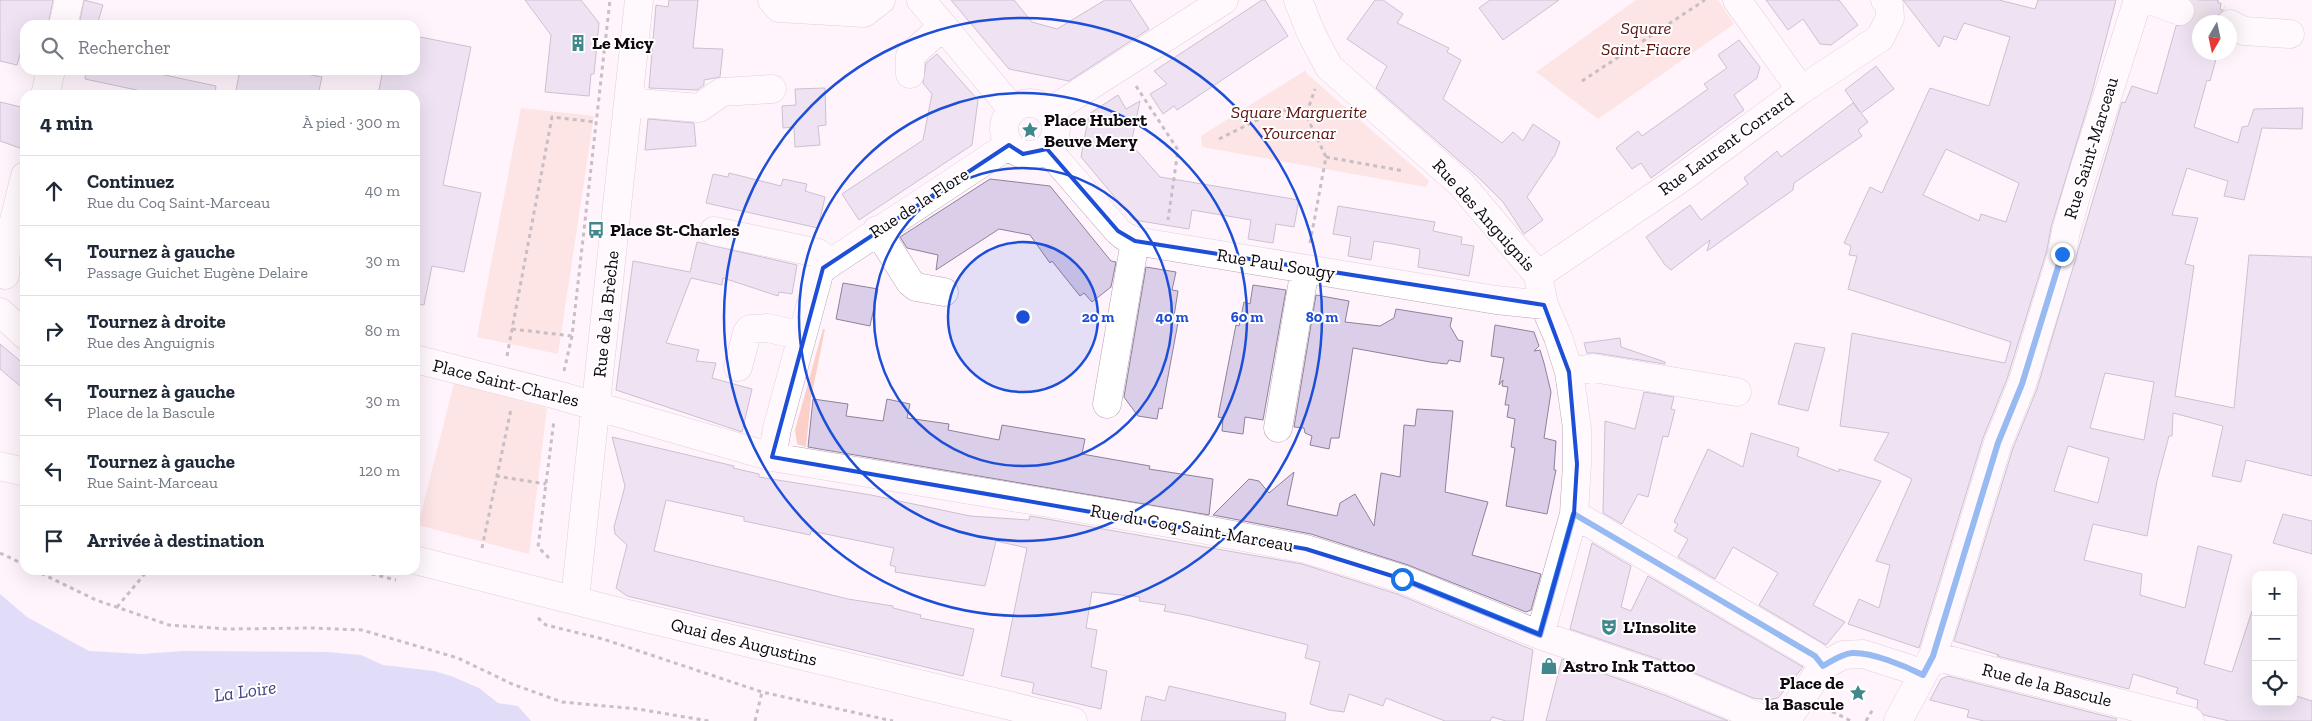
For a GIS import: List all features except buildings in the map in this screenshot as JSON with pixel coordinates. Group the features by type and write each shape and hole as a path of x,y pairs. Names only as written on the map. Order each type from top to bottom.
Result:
{"street":[{"path":"64,20 69,0"},
{"name":"Rue de la Brèche","path":"575,599 639,0"},
{"path":"772,0 779,8 864,13 881,0"},
{"path":"921,0 1013,110"},
{"path":"1049,112 1224,0"},
{"name":"Rue des Anguignis","path":"1298,0 1311,33 1329,67 1433,158 1481,206 1538,275 1544,306 1558,337 1569,372 1577,428 1574,514 1540,635"},
{"path":"1738,0 1801,90"},
{"name":"Rue Laurent Corrard","path":"1538,275 1680,179 1801,90 1880,38 1890,18 1889,5 1885,0"},
{"name":"Rue Saint-Marceau","path":"1898,721 1928,665 1998,443 2022,384 2062,254 2066,231 2082,176 2138,0"},
{"path":"2150,0 2180,10"},
{"path":"910,74 910,56 943,26"},
{"path":"2237,28 2244,31 2290,34"},
{"path":"45,90 50,75"},
{"path":"628,102 699,108 722,92 772,89"},
{"path":"1028,104 1036,104 1049,112 1056,127 1056,135 1046,149 1039,154 1023,154 1009,145 1006,138 1005,123 1013,110 1028,104"},
{"name":"Rue de la Flore","path":"772,457 777,429 819,274 830,262 877,230 1009,145"},
{"name":"Rue Paul Sougy","path":"1046,149 1118,230 1124,236 1136,241 1496,300 1544,306"},
{"path":"10,276 5,257 20,196"},
{"path":"877,230 910,282 916,287 944,292"},
{"path":"714,231 818,253 830,262"},
{"path":"1106,404 1136,241"},
{"path":"1278,428 1305,269"},
{"path":"0,312 20,330"},
{"path":"738,366 746,333 750,329 768,328 802,336"},
{"name":"Place Saint-Charles","path":"420,360 596,406"},
{"path":"1569,372 1593,368 1737,392"},
{"name":"Rue du Coq Saint-Marceau","path":"596,406 772,457 1180,525 1306,549 1402,579 1540,635 1674,681 1768,721"},
{"path":"0,466 20,471"},
{"path":"1574,514 1815,656 1823,666"},
{"name":"Quai des Augustins","path":"420,562 541,600 575,599 620,612 1074,721"},
{"path":"1786,721 1823,666 1843,655 1863,654 1907,668 1928,665"},
{"name":"Rue de la Bascule","path":"1928,665 2137,714 2190,721"}],"path":[{"name":"Rue de la Brèche","path":"562,379 572,336 610,0"},
{"path":"1582,81 1705,0"},
{"path":"1123,66 1178,150 1164,245"},
{"path":"1220,139 1279,109 1306,115 1326,157 1305,269"},
{"path":"507,356 552,117 595,122"},
{"path":"1326,157 1422,174 1433,158"},
{"path":"512,330 572,336"},
{"path":"482,548 516,384"},
{"path":"550,558 538,547 554,418"},
{"path":"496,476 546,484"},
{"path":"0,553 20,563"},
{"path":"44,575 96,600 169,625 228,629 312,628 362,630 458,658 512,684 562,702 638,709 710,721"},
{"path":"117,607 144,575"},
{"path":"541,600 538,620 546,625 603,639 762,692 893,721"},
{"path":"755,721 762,692"},
{"path":"1819,705 1851,721"}],"highlighted area":[{"path":"1009,145 1023,154 1047,149 1118,231 1135,241 1544,305 1569,372 1577,464 1574,514 1540,635 1402,579 1306,549 772,457 823,268"}],"green space":[{"name":"Square Saint-Fiacre","path":"1636,0 1718,0 1734,24 1598,119 1536,72"},
{"name":"Square Marguerite Yourcenar","path":"1306,70 1307,74 1422,174 1429,181 1426,187 1202,147 1201,136"},
{"path":"521,108 594,116 558,354 477,337"},
{"path":"823,329 825,329 811,399 806,447 797,444 795,430"},
{"path":"454,383 547,408 529,554 420,526 420,517"}],"water":[{"name":"La Loire","path":"0,594 27,617 89,651 142,654 183,651 328,652 361,655 383,665 434,671 451,676 479,688 498,703 518,706 531,721 0,721"}],"tunnel":[{"path":"2180,11 2199,15"}],"place":[{"name":"Le Micy","path":"578,43"},
{"name":"Place Hubert Beuve Mery","path":"1030,130"},
{"name":"Place St-Charles","path":"596,230"},
{"name":"L'Insolite","path":"1609,627"},
{"name":"Astro Ink Tattoo","path":"1549,666"},
{"name":"Place de la Bascule","path":"1858,693"}],"route":[{"path":"1402,579 1540,635 1574,514 1815,656 1823,666 1843,655 1852,653 1863,654 1923,675 1933,656 1998,443 2022,384 2062,254"}]}
